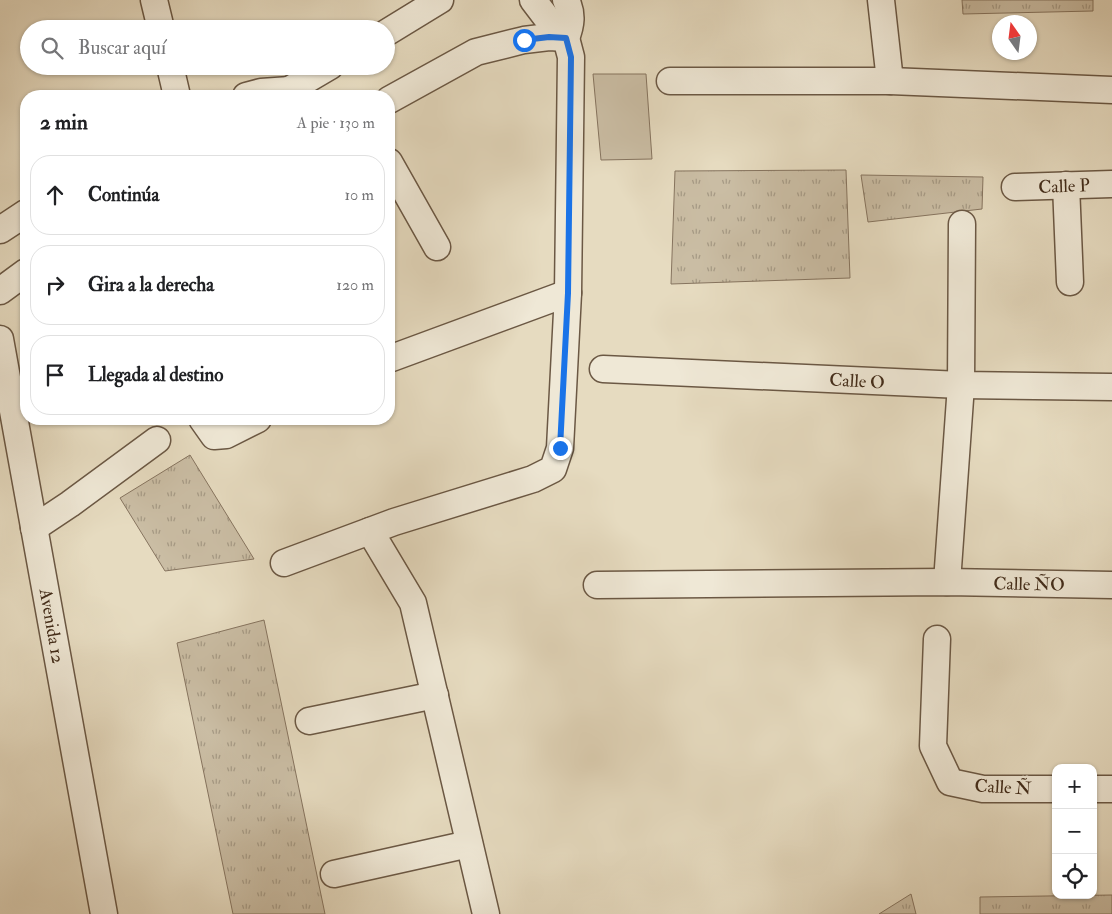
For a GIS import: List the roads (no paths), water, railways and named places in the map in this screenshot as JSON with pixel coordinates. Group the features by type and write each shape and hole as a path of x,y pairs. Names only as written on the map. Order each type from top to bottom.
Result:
{"street":[{"path":"154,0 159,20"},
{"path":"395,28 440,0"},
{"path":"284,563 370,531 533,478 553,469 560,448 568,293 571,57 566,38 552,25 533,0"},
{"path":"566,0 572,22 566,38"},
{"path":"881,0 890,81"},
{"path":"395,97 476,52 524,40 549,37 566,38"},
{"path":"172,75 176,90"},
{"path":"290,90 315,75"},
{"path":"670,81 890,81 1112,90"},
{"path":"395,173 437,247"},
{"name":"Calle P","path":"1015,188 1112,184"},
{"path":"1066,185 1070,282"},
{"path":"0,230 20,217"},
{"path":"947,582 961,385 962,224"},
{"path":"0,291 20,276"},
{"path":"395,357 568,293"},
{"name":"Avenida 12","path":"0,339 104,914"},
{"name":"Calle O","path":"603,369 961,385 1112,387"},
{"path":"206,425 214,436 226,435 246,425"},
{"path":"34,528 157,440"},
{"path":"370,531 413,603 486,914"},
{"name":"Calle ÑO","path":"597,585 947,582 1112,585"},
{"name":"Calle Ñ","path":"937,639 933,746 950,782 983,789 1052,789"},
{"path":"309,721 435,695"},
{"path":"1097,789 1112,789"},
{"path":"334,874 469,844"}]}
